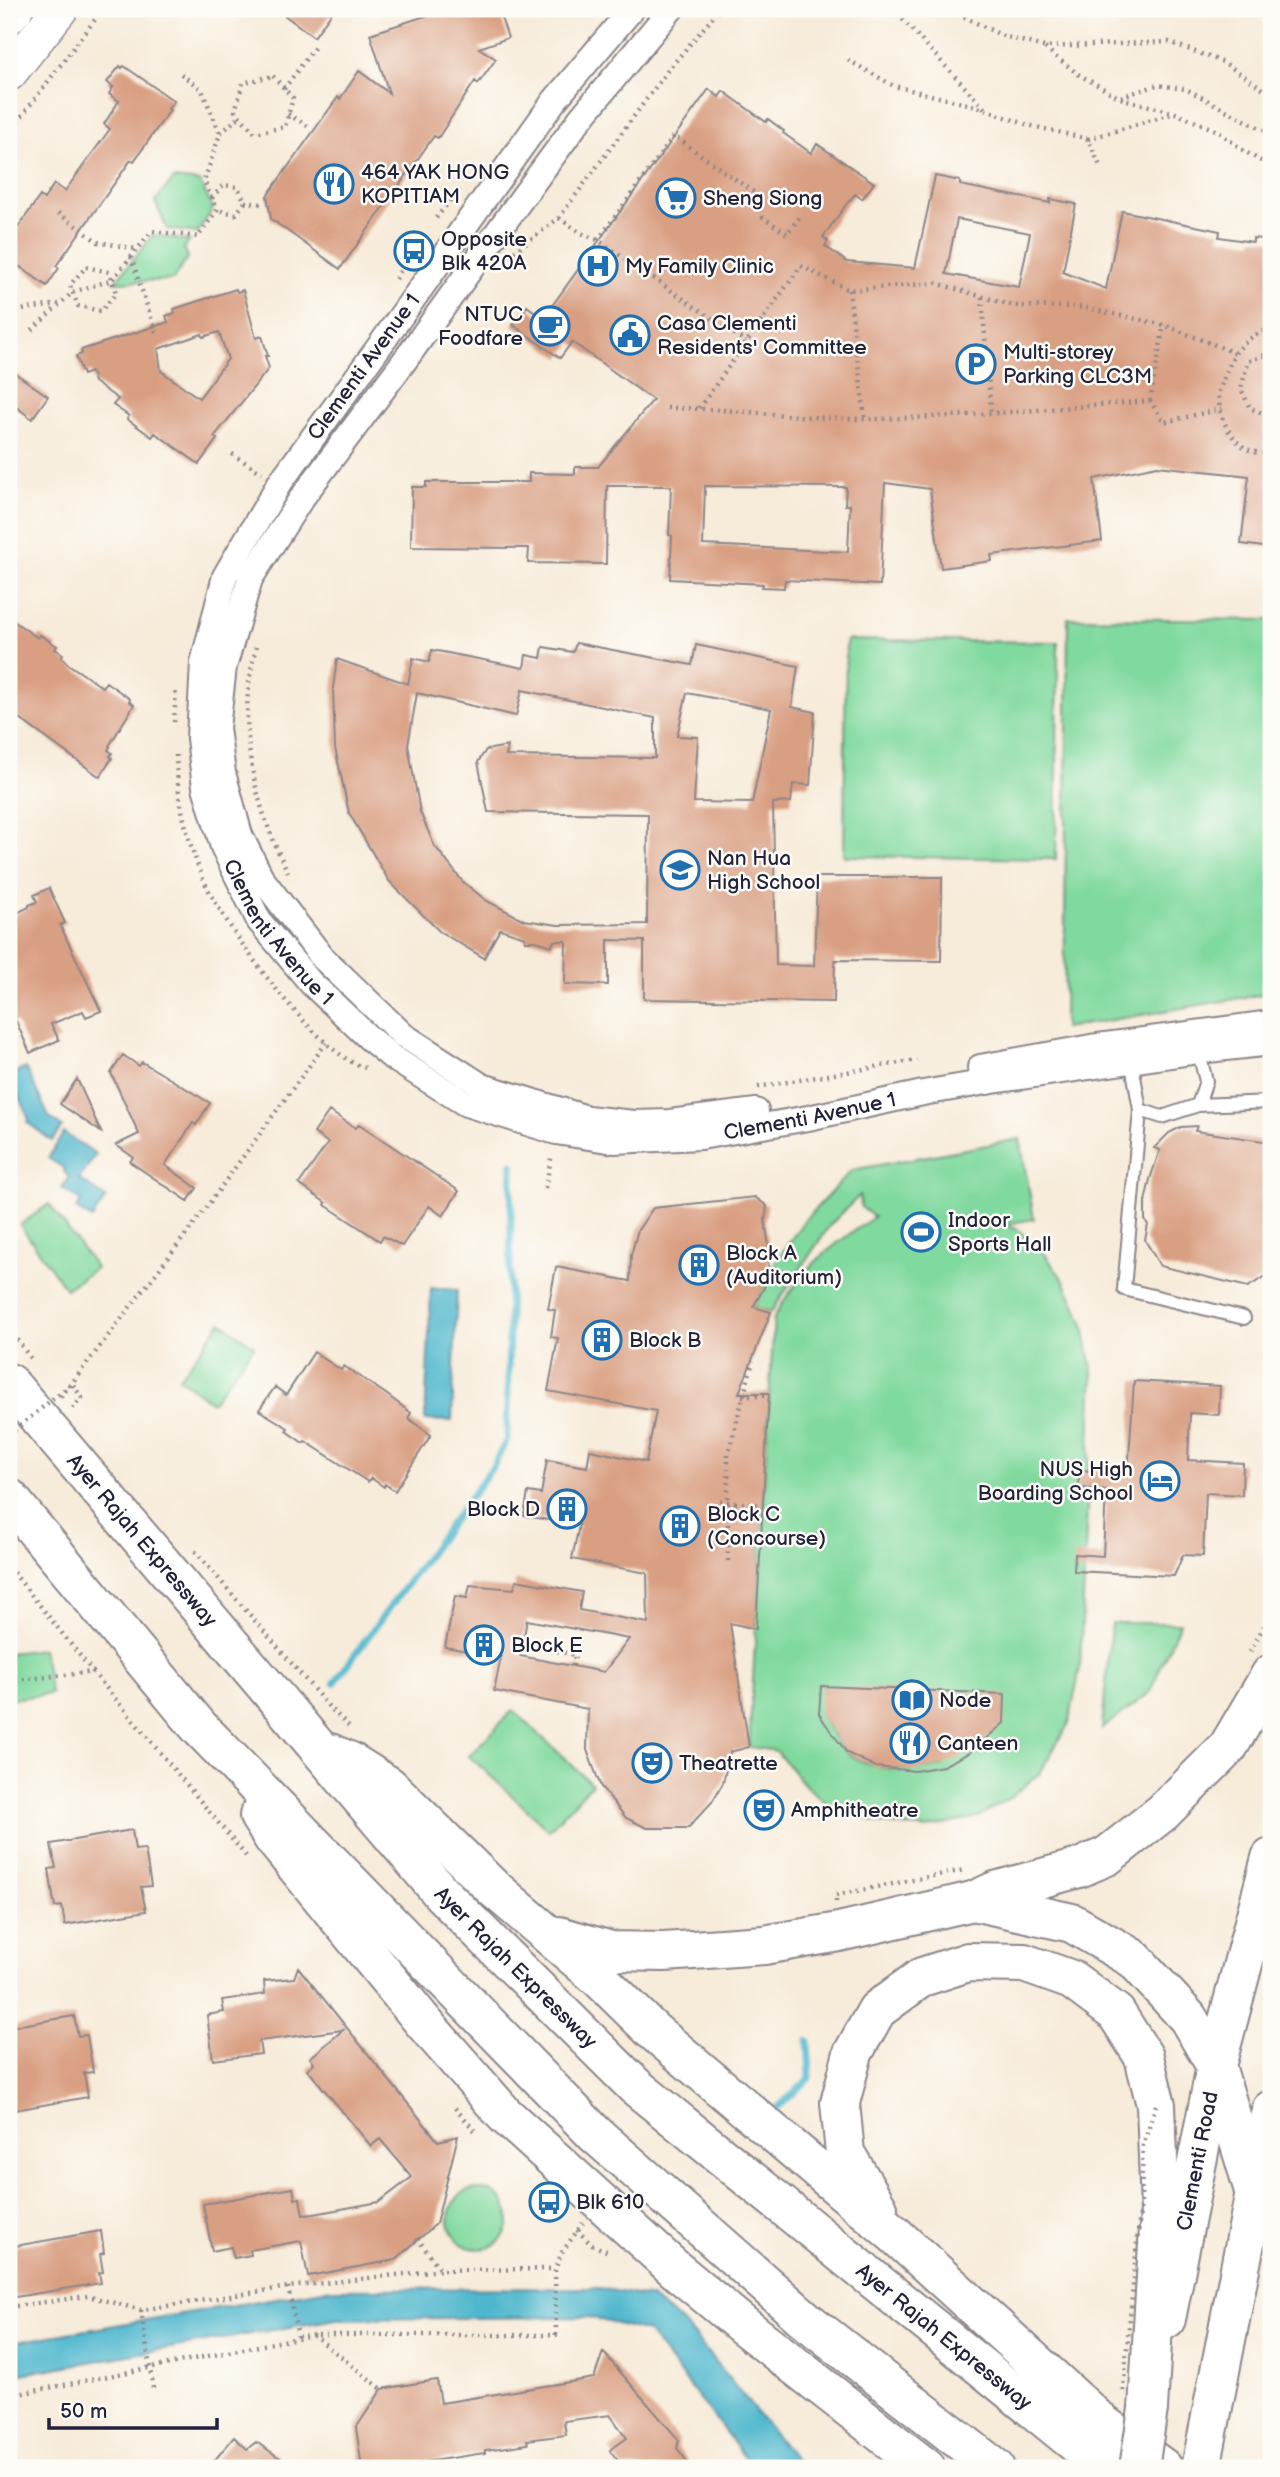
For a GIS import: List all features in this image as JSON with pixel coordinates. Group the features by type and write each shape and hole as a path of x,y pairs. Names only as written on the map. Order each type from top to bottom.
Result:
{"main road":[{"path":"9,16 15,9"},
{"path":"9,73 60,9"},
{"name":"Ayer Rajah Expressway","path":"23,1375 318,1748 442,1894 635,2086 1106,2468"},
{"path":"9,1497 200,1727 595,2134 807,2322 995,2468"},
{"path":"547,1933 611,1951 676,1951 764,1944 814,1936 974,1901 995,1891 1079,1868 1107,1857 1163,1812 1228,1747 1258,1668"},
{"path":"200,1727 273,1838 425,2024 490,2123 622,2251 677,2270"},
{"path":"318,1748 379,1778 491,1886 706,2077 894,2234 1103,2424 1163,2468"},
{"name":"Clementi Road","path":"1139,2468 1135,2405 1216,2066 1271,1858"},
{"path":"974,1901 1072,1923 1134,1959 1188,2018 1216,2066 1254,2191"},
{"path":"894,2234 845,2153 840,2103 853,2053 877,2010 922,1977 968,1962 1024,1963 1072,1980 1116,2012 1144,2057 1156,2105 1160,2210 1135,2405"},
{"path":"1201,2468 1271,2110"},
{"path":"490,2123 926,2468"},
{"path":"845,2406 894,2468"}],"street":[{"name":"Clementi Avenue 1","path":"632,9 554,101 279,484 225,576 203,663 198,738 205,786 223,847 259,920 311,984 403,1035 481,1086 587,1118 634,1123 798,1112 934,1091 1129,1051 1196,1041 1271,1023"},
{"name":"Clementi Avenue 1","path":"671,9 580,119 301,499 250,579 224,667 217,728 223,773 240,835 262,879 322,957 353,1006 393,1058 466,1104 559,1140 614,1142 701,1137 798,1112"},
{"path":"554,101 580,119"},
{"name":"Clementi Avenue 1","path":"1196,1041 1271,1042"}],"lane":[{"path":"1196,1041 1206,1081 1198,1105"},
{"path":"1129,1051 1140,1110 1124,1289 1244,1318"},
{"path":"1140,1110 1161,1117 1198,1105 1271,1102"},
{"path":"559,1140 572,1123 587,1118"}],"path":[{"path":"9,134 103,9"},
{"path":"507,262 515,251 559,218 668,70 720,9"},
{"path":"748,9 760,15"},
{"path":"894,9 985,110"},
{"path":"937,9 960,15 1003,36 1044,47 1169,42 1223,62 1271,93"},
{"path":"285,89 317,44"},
{"path":"1044,47 1078,74 1120,98 1175,113 1218,131 1271,167"},
{"path":"848,60 894,86 985,110 1028,125 1088,139 1175,113"},
{"path":"181,74 202,90 220,134"},
{"path":"273,76 285,89 293,98 285,127 255,132 235,111 243,83 273,76"},
{"path":"1120,98 1157,86 1186,89 1271,134"},
{"path":"288,114 309,127"},
{"path":"217,210 204,181 220,134 240,116"},
{"path":"598,240 674,136 755,193 763,217 787,234 801,215"},
{"path":"1088,139 1101,168"},
{"path":"212,199 223,185 238,187 245,202"},
{"path":"245,202 262,204"},
{"path":"217,210 236,214 245,202"},
{"path":"32,330 72,292 112,280 152,231 198,237 217,210"},
{"path":"58,213 98,242 137,249"},
{"path":"559,218 581,233 598,240 746,342"},
{"path":"131,257 156,332 153,334"},
{"path":"699,408 801,266 849,290 936,284 1014,306 1082,307 1164,325 1236,353"},
{"path":"86,267 108,272 112,280 116,293 101,311 78,306 70,285 86,267"},
{"path":"849,290 865,418"},
{"path":"982,297 991,414"},
{"path":"9,312 59,304"},
{"path":"1164,325 1150,401 1164,422 1222,410"},
{"path":"1271,330 1264,329 1236,353 1219,392 1225,428 1242,446 1264,454 1271,452"},
{"path":"1271,353 1248,361 1241,389 1250,408 1271,417"},
{"path":"667,408 865,418 991,414 1150,401"},
{"path":"257,645 249,685 248,731 253,774 272,841 289,873"},
{"path":"53,1388 61,1397 197,1220 326,1043"},
{"path":"745,1090 917,1060"},
{"path":"545,1188 559,1140"},
{"path":"9,1328 23,1375"},
{"path":"728,1561 728,1454 753,1361"},
{"path":"9,1435 72,1383 82,1398 72,1409"},
{"path":"740,1396 769,1396"},
{"path":"720,1501 763,1505"},
{"path":"9,1567 253,1864"},
{"path":"1258,1668 1271,1613"},
{"path":"573,1666 580,1630"},
{"path":"556,1651 574,1654"},
{"path":"9,1682 93,1672"},
{"path":"449,2100 490,2123"},
{"path":"1135,2405 1137,2253 1143,2145 1156,2105"},
{"path":"9,2396 313,2335 556,2335 555,2269 562,2252 588,2217"},
{"path":"417,2238 441,2270"},
{"path":"9,2307 88,2297 141,2309 288,2287 441,2270 555,2269"},
{"path":"288,2287 298,2337"},
{"path":"141,2309 153,2388"},
{"path":"313,2335 382,2389"}],"green space":[{"path":"174,179 200,182 213,209 197,233 167,229 155,201"},
{"path":"153,235 190,241 184,248 188,257 173,280 115,282"},
{"path":"1068,618 1271,620 1271,993 1064,1028"},
{"path":"846,640 1058,642 1056,859 844,856"},
{"path":"1020,1139 1034,1219 1006,1224 1018,1230 1044,1253 1064,1281 1083,1322 1093,1372 1080,1668 1069,1723 1039,1774 1011,1797 978,1817 925,1829 880,1823 834,1809 806,1786 776,1751 749,1747 774,1317 795,1285 817,1260 874,1217 861,1207 860,1195 830,1225 771,1312 753,1307 764,1288 766,1276 804,1221 852,1170","holes":["820,1714 943,1766 894,1769 870,1765 848,1754 840,1746"]},
{"path":"49,1204 96,1268 66,1289 20,1225"},
{"path":"221,1322 254,1346 212,1402 179,1378"},
{"path":"1111,1623 1180,1623 1149,1693 1102,1729"},
{"path":"42,1649 51,1694 9,1699 9,1653"},
{"path":"513,1710 592,1784 549,1830 469,1756"},
{"path":"473,2189 485,2189 504,2202 509,2219 507,2231 496,2244 485,2249 473,2249 454,2236 449,2225 449,2213 462,2194"}],"water":[{"path":"26,1068 49,1117 62,1127 52,1141 27,1122 29,1119 16,1090 9,1093 9,1075"},
{"path":"64,1133 96,1154 79,1179 106,1198 92,1219 76,1209 81,1201 62,1188 69,1177 64,1172 65,1169 48,1158"},
{"path":"431,1288 457,1290 452,1421 425,1420"},
{"path":"600,2288 651,2298 686,2326 802,2468 753,2468 648,2332 589,2317 336,2319 9,2376 9,2343 329,2289"}],"building":[{"path":"276,9 334,9 314,37"},
{"path":"447,9 498,9 508,38 479,48 496,59 478,84 475,81 438,138 434,136 340,269 271,219 267,196 359,71 389,93 370,34"},
{"path":"120,66 124,66 174,101 134,161 131,160 56,266 59,268 47,286 9,259 9,240 40,196 44,199 54,184 65,191 110,129 104,124 119,101 109,94 113,87 107,82"},
{"path":"709,89 719,97 723,91 766,122 768,119 811,153 817,144 874,183 862,199 855,194 823,237 828,241 825,246 847,262 915,268 935,176 960,181 960,185 1050,203 1050,199 1076,204 1063,272 1106,289 1122,211 1220,231 1219,237 1253,242 1253,238 1271,240 1271,548 1241,544 1249,476 1157,466 1094,479 1102,541 991,555 992,561 941,568 930,489 885,483 880,585 785,580 784,588 762,587 763,584 670,579 671,486 607,486 606,564 528,563 529,548 411,547 412,487 426,487 426,482 529,482 529,473 575,474 575,467 598,467 653,400 572,342 560,358 513,325 527,306 543,318","holes":["957,219 1030,233 1019,287 946,274","705,486 846,487 845,505 850,505 848,552 703,545"]},
{"path":"236,289 237,292 243,290 256,338 262,336 268,356 265,356 269,368 214,437 217,439 199,464 155,433 152,437 127,419 129,416 113,405 118,399 94,382 91,372 83,375 76,356 82,354 81,350 168,322 166,316 175,313 174,309","holes":["219,332 228,359 199,398 161,371 158,349 202,334 203,337"]},
{"path":"9,369 48,396 32,419 9,401"},
{"path":"9,618 38,638 40,635 57,646 55,649 63,654 61,657 68,664 102,687 106,682 134,705 109,746 112,758 100,777 9,711 9,671 15,662 12,659 14,656 9,653"},
{"path":"576,643 692,665 696,645 798,666 792,707 815,712 810,785 793,784 791,802 773,803 776,965 814,966 817,877 942,877 941,961 835,960 834,1002 644,999 644,941 608,940 608,985 565,984 566,941 554,941 552,946 525,941 525,937 500,929 484,958 439,931 389,881 349,813 335,748 333,688 337,659 408,684 413,658 429,662 432,650 524,668 526,655 541,658 543,647 573,652","holes":["522,690 655,718 655,758 506,756 508,746 486,750 478,762 488,812 648,814 647,924 558,925 524,920 487,901 463,882 434,845 420,812 408,745 417,693 516,716","687,693 771,709 752,803 694,802 698,737 677,736"]},
{"path":"49,888 65,923 60,925 101,1011 86,1017 83,1011 51,1024 59,1040 30,1053 16,1021 9,1024 9,917 37,902 34,895"},
{"path":"123,1055 139,1066 142,1062 210,1103 165,1165 197,1188 188,1201 130,1162 133,1157 116,1145 139,1134 111,1073"},
{"path":"77,1079 101,1132 60,1104"},
{"path":"329,1111 356,1128 359,1124 459,1191 443,1216 429,1206 402,1246 383,1236 380,1241 325,1205 326,1203 299,1184 328,1143 314,1133"},
{"path":"1197,1126 1195,1131 1271,1142 1271,1273 1248,1287 1160,1266 1145,1240 1148,1225 1145,1220 1145,1202 1160,1150 1154,1148 1169,1133 1181,1127"},
{"path":"755,1197 767,1206 765,1220 770,1254 764,1288 753,1307 771,1312 739,1393 769,1393 756,1629 730,1623 749,1747 730,1752 723,1783 712,1802 688,1828 647,1828 626,1818 601,1787 587,1750 588,1709 494,1691 501,1657 445,1647 455,1596 467,1598 470,1585 514,1589 516,1580 582,1592 579,1610 648,1623 647,1573 572,1559 579,1525 524,1516 528,1492 541,1494 547,1460 587,1467 590,1450 646,1462 656,1411 548,1391 558,1338 551,1337 555,1310 548,1309 556,1267 630,1281 631,1255 638,1230 653,1208","holes":["527,1620 629,1639 604,1672 520,1656"]},
{"path":"314,1352 341,1370 344,1366 386,1394 411,1413 408,1418 431,1435 395,1491 371,1478 368,1482 305,1441 303,1443 286,1431 288,1428 259,1410 275,1387 286,1395"},
{"name":"NUS High Boarding School","path":"1134,1381 1220,1386 1219,1415 1190,1413 1188,1460 1243,1463 1242,1495 1206,1493 1203,1556 1183,1555 1174,1576 1074,1571 1075,1554 1103,1556 1106,1490 1078,1488 1079,1470 1128,1473"},
{"path":"821,1686 1005,1694 1004,1723 969,1753 943,1766 915,1771 876,1767 847,1753 825,1723 819,1714"},
{"path":"132,1830 135,1850 145,1849 151,1886 141,1887 146,1911 65,1925 62,1906 55,1907 53,1896 49,1869 56,1868 51,1844"},
{"path":"298,1967 438,2141 458,2136 436,2224 395,2260 308,2276 301,2241 250,2250 251,2255 234,2258 231,2247 212,2251 203,2204 293,2188 295,2199 300,2198 303,2215 314,2214 379,2202 412,2177 380,2139 371,2146 307,2069 314,2063 310,2058 343,2030 259,2041 261,2054 213,2060 207,2015 224,2012 222,2000 265,1994 264,1981 294,1978"},
{"path":"74,2016 78,2036 87,2035 93,2072 84,2073 88,2097 9,2111 9,2027"},
{"path":"101,2231 104,2253 100,2254 103,2272 99,2273 101,2283 9,2298 9,2247"},
{"path":"603,2352 679,2440 677,2448 692,2468 623,2468 610,2450 627,2438 610,2415 564,2421 566,2435 527,2440 528,2444 485,2450 485,2453 418,2463 419,2468 362,2468 356,2428 382,2389 437,2380 441,2403 594,2378"},
{"path":"234,2437 247,2449 256,2442 295,2468 208,2468"}],"waterway":[{"path":"335,1682 494,1465 507,1439 512,1164"},
{"path":"773,2112 810,2078 808,2041"}],"place":[{"name":"464 YAK HONG KOPITIAM","path":"334,184"},
{"name":"Sheng Siong","path":"676,198"},
{"name":"Opposite Blk 420A","path":"414,251"},
{"name":"My Family Clinic","path":"598,266"},
{"name":"NTUC Foodfare","path":"550,326"},
{"name":"Casa Clementi Residents' Committee","path":"630,335"},
{"name":"Multi-storey Parking CLC3M","path":"976,364"},
{"name":"Nan Hua High School","path":"680,870"},
{"name":"Indoor Sports Hall","path":"921,1232"},
{"name":"Block A (Auditorium)","path":"699,1265"},
{"name":"Block B","path":"602,1340"},
{"name":"NUS High Boarding School","path":"1160,1481"},
{"name":"Block D","path":"567,1509"},
{"name":"Block C (Concourse)","path":"680,1526"},
{"name":"Block E","path":"484,1645"},
{"name":"Node","path":"912,1700"},
{"name":"Canteen","path":"910,1743"},
{"name":"Theatrette","path":"652,1763"},
{"name":"Amphitheatre","path":"764,1810"},
{"name":"Blk 610","path":"549,2202"}]}
